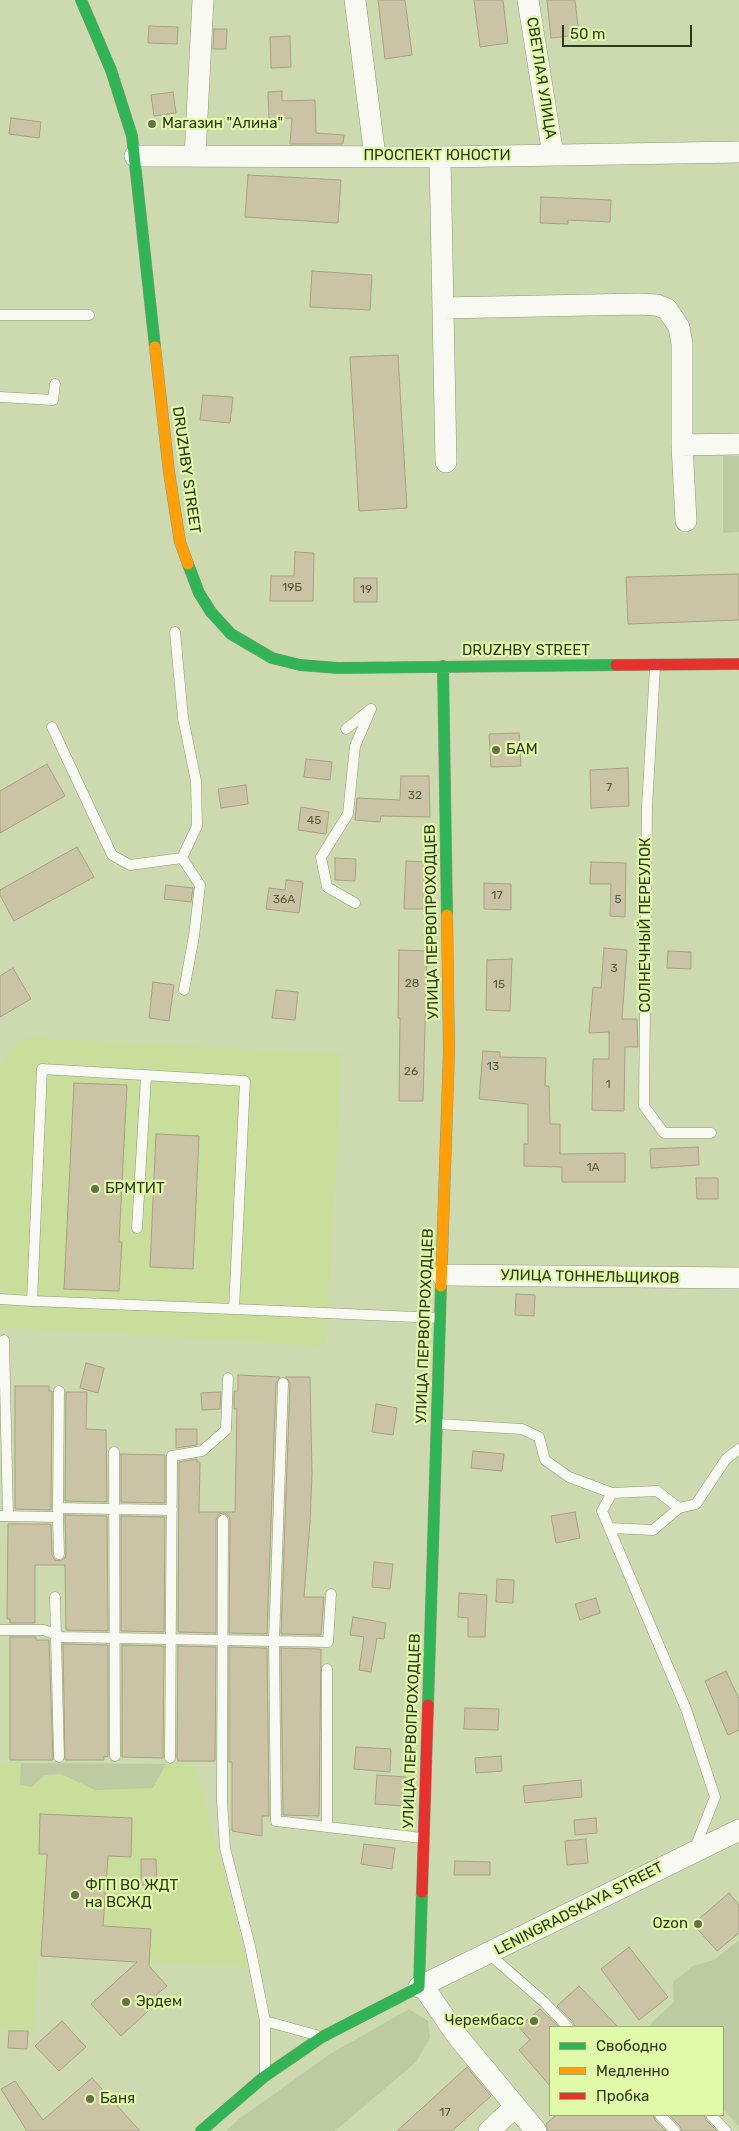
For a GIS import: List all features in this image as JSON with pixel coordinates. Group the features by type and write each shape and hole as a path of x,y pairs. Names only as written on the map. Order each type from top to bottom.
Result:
{"street":[{"name":"DRUZHBY STREET","path":"82,0 111,70 126,118 135,156 174,510 187,565 204,602 231,634 260,652 285,662 338,668 739,664"},
{"path":"195,156 203,0"},
{"path":"355,0 375,157"},
{"name":"СВЕТЛАЯ УЛИЦА","path":"528,0 553,155"},
{"name":"ПРОСПЕКТ ЮНОСТИ","path":"135,156 440,157 739,152"},
{"path":"440,157 446,462"},
{"path":"443,308 632,304 663,306 673,315 681,336 682,445 686,520"},
{"path":"682,445 739,444"},
{"name":"УЛИЦА ПЕРВОПРОХОДЦЕВ","path":"421,1986 423,1838 449,1051 443,666"},
{"name":"УЛИЦА ТОННЕЛЬЩИКОВ","path":"442,1276 739,1278"},
{"name":"LENINGRADSKAYA STREET","path":"421,1986 739,1830"},
{"path":"201,2131 265,2076 322,2037 421,1986 458,2037 536,2131"},
{"path":"489,2131 515,2108"}],"lane":[{"path":"0,315 89,315"},
{"path":"0,397 52,400 55,384"},
{"path":"175,632 183,718 196,781 197,826 182,858"},
{"name":"СОЛНЕЧНЫЙ ПЕРЕУЛОК","path":"655,665 647,807 644,1106 664,1133 711,1134"},
{"path":"346,729 372,709 355,746 348,814 321,857 327,887 355,903"},
{"path":"52,727 112,855 130,865 182,858"},
{"path":"182,858 200,886 194,936 184,990"},
{"path":"32,1301 42,1069 146,1077 245,1081 234,1309"},
{"path":"137,1228 146,1077"},
{"path":"0,1299 440,1318"},
{"path":"4,1340 4,1516 114,1509 172,1510"},
{"path":"170,1758 172,1456 202,1451 226,1430 228,1378"},
{"path":"283,1383 274,1641 276,1821 423,1838"},
{"path":"59,1391 59,1554"},
{"path":"437,1424 522,1429 539,1437 545,1460 569,1477 612,1493 658,1491 679,1508"},
{"path":"609,1528 653,1530 679,1508 696,1504 726,1459 739,1449"},
{"path":"114,1452 115,1756"},
{"path":"612,1493 602,1511 686,1709 715,1798 694,1852"},
{"path":"222,1520 224,1640 222,1800 225,1848 250,1946 265,2021 265,2076"},
{"path":"0,1630 44,1630 62,1637 328,1642 332,1594"},
{"path":"55,1597 60,1757"},
{"path":"327,1827 328,1669"},
{"path":"489,1954 544,2002 567,2026"},
{"path":"265,2021 322,2037"},
{"path":"661,2116 676,2131"},
{"path":"712,2116 726,2131"}],"shaded area":[{"path":"723,456 739,456 739,532 723,533"},
{"path":"24,1037 342,1054 326,1346 0,1327 0,1062"},
{"path":"0,1763 195,1764 247,1967 38,1957 35,2029 0,2029"},
{"path":"21,1763 166,1764 153,1788 95,1790 61,1774 45,1775 31,1787 20,1785"},
{"path":"739,1940 739,2126 724,2110 724,2026 650,2026 652,2022 674,2002 673,1982 693,1966 714,1960"},
{"path":"409,2009 428,2021 430,2038 416,2062 335,2131 226,2131 239,2119 330,2054"}],"building":[{"path":"378,0 405,0 412,55 385,59"},
{"path":"474,0 503,0 508,43 480,47"},
{"path":"547,0 575,0 579,35 551,38"},
{"path":"149,26 178,27 177,44 148,43"},
{"path":"214,29 227,29 226,49 213,49"},
{"path":"290,36 291,67 271,68 270,37"},
{"path":"282,91 282,101 315,100 316,133 344,135 343,144 290,144 292,118 269,119 268,92"},
{"path":"173,92 176,113 154,116 151,95"},
{"path":"11,118 41,122 39,138 9,134"},
{"path":"248,175 341,180 338,223 245,217"},
{"path":"541,197 611,200 610,222 568,220 568,224 540,223"},
{"path":"312,271 372,275 370,310 310,307"},
{"path":"398,355 407,508 359,511 350,357"},
{"path":"203,395 233,397 230,423 200,420"},
{"path":"295,552 314,553 313,601 270,601 271,576 294,576"},
{"path":"739,574 739,620 628,624 626,577"},
{"path":"354,578 377,578 377,602 354,602"},
{"path":"519,733 521,766 491,767 489,734"},
{"path":"306,759 332,762 330,780 304,777"},
{"path":"47,764 65,796 0,833 0,791"},
{"path":"628,768 629,806 591,808 590,770"},
{"path":"401,776 429,776 430,817 381,816 380,822 355,820 357,798 400,800"},
{"path":"246,785 248,804 221,808 218,789"},
{"path":"301,807 329,812 326,834 298,830"},
{"path":"77,847 94,877 14,921 0,895 0,890"},
{"path":"335,858 356,859 355,881 335,880"},
{"path":"406,861 429,862 427,909 404,909"},
{"path":"591,862 626,863 625,917 610,916 611,884 590,884"},
{"path":"286,880 303,882 299,913 266,909 269,888 285,890"},
{"path":"484,883 511,884 511,910 484,909"},
{"path":"166,885 193,888 191,902 164,899"},
{"path":"604,948 627,950 622,1019 637,1019 638,1047 625,1047 624,1111 592,1110 593,1059 609,1059 609,1032 589,1033 593,987 601,988"},
{"path":"399,950 427,951 423,1101 399,1101"},
{"path":"668,951 691,952 691,969 667,968"},
{"path":"512,959 510,1011 486,1010 487,960"},
{"path":"13,968 31,999 0,1017 0,976"},
{"path":"153,982 174,985 169,1021 149,1018"},
{"path":"276,990 298,992 295,1020 272,1018"},
{"path":"483,1051 500,1052 500,1057 546,1058 545,1086 549,1086 550,1124 560,1124 560,1154 625,1153 625,1182 562,1182 562,1167 524,1166 524,1144 528,1144 528,1104 479,1099"},
{"name":"БРМТИТ","path":"74,1083 127,1085 119,1242 122,1242 119,1291 64,1289"},
{"path":"156,1134 199,1136 193,1269 150,1267"},
{"path":"698,1147 699,1165 651,1168 650,1149"},
{"path":"696,1178 718,1178 718,1199 697,1199"},
{"path":"516,1294 535,1295 534,1316 515,1315"},
{"path":"86,1363 104,1368 98,1393 80,1388"},
{"path":"238,1375 280,1377 276,1383 267,1634 229,1633 230,1520 229,1516 224,1513 219,1514 216,1520 216,1633 178,1632 179,1462 197,1459 197,1462 200,1462 199,1512 235,1512 237,1409 234,1409 234,1391 238,1391"},
{"path":"286,1377 310,1377 312,1474 304,1597 324,1597 321,1635 281,1634 290,1383"},
{"path":"15,1386 49,1386 49,1391 52,1391 51,1510 15,1509"},
{"path":"66,1392 87,1392 86,1429 106,1430 107,1502 65,1501"},
{"path":"221,1392 220,1409 202,1410 201,1393"},
{"path":"376,1404 397,1408 393,1435 372,1432"},
{"path":"176,1429 197,1429 197,1445 176,1448"},
{"path":"473,1451 504,1454 502,1471 471,1468"},
{"path":"121,1454 165,1455 165,1503 121,1502"},
{"path":"575,1512 580,1538 556,1543 551,1516"},
{"path":"65,1515 107,1516 108,1631 66,1630 65,1565 35,1565 35,1623 10,1623 10,1619 7,1619 8,1524 51,1524 52,1555 55,1560 60,1561 65,1558 66,1554"},
{"path":"121,1516 165,1517 164,1632 121,1631"},
{"path":"374,1562 393,1564 390,1589 372,1587"},
{"path":"497,1579 514,1580 513,1603 496,1602"},
{"path":"459,1593 487,1595 485,1637 468,1637 468,1618 458,1617"},
{"path":"596,1598 600,1613 580,1620 575,1604"},
{"path":"353,1617 386,1623 384,1639 377,1638 371,1672 359,1670 364,1637 350,1635"},
{"path":"10,1637 36,1637 36,1640 49,1640 53,1760 10,1760"},
{"path":"63,1644 108,1645 108,1757 104,1756 104,1760 65,1760"},
{"path":"122,1645 164,1646 163,1758 122,1757"},
{"path":"178,1646 216,1647 215,1761 178,1761 177,1758"},
{"path":"229,1647 267,1648 269,1816 262,1816 262,1836 232,1831 232,1762 229,1762"},
{"path":"281,1648 321,1649 319,1816 283,1815"},
{"path":"726,1671 739,1699 739,1730 728,1735 705,1681"},
{"path":"465,1708 499,1709 498,1730 464,1729"},
{"path":"356,1747 391,1749 390,1772 354,1769"},
{"path":"501,1756 502,1771 476,1773 475,1758"},
{"path":"377,1775 406,1777 404,1806 375,1804"},
{"path":"581,1780 582,1797 525,1803 523,1786"},
{"path":"40,1814 132,1818 131,1857 108,1856 103,1926 151,1929 149,1966 167,1986 156,1995 160,2000 121,2036 91,2004 137,1962 41,1956 47,1854 39,1854"},
{"path":"596,1818 597,1833 575,1835 574,1820"},
{"path":"586,1839 588,1863 567,1865 565,1841"},
{"path":"364,1844 395,1848 392,1869 361,1864"},
{"path":"141,1859 156,1859 157,1884 141,1885"},
{"path":"455,1861 490,1862 490,1875 454,1875"},
{"path":"729,1893 739,1905 739,1933 717,1951 693,1924"},
{"path":"629,1947 668,1997 639,2020 601,1969"},
{"path":"579,1986 617,2026 575,2026 557,2006"},
{"path":"540,2009 558,2026 549,2026 549,2085 519,2050 530,2040 519,2027"},
{"path":"62,2021 86,2047 59,2071 35,2046"},
{"path":"9,2031 28,2031 27,2049 8,2048"},
{"path":"467,2067 491,2096 452,2131 397,2131"},
{"name":"Баня","path":"92,2078 140,2131 27,2131 1,2089 15,2081 43,2120"},
{"path":"555,2116 653,2116 666,2131 548,2131 546,2124"},
{"path":"670,2116 704,2116 717,2131 682,2131 680,2126"}],"traffic: fast":[{"path":"81,0 111,70 132,136 155,347"},
{"path":"188,564 199,593 211,612 231,634 272,658 300,665 338,668 616,665"},
{"path":"443,666 447,915"},
{"path":"428,1705 441,1286"},
{"path":"201,2131 265,2076 322,2037 419,1987 422,1892"}],"traffic: slow":[{"path":"155,347 169,472 180,542 188,564"},
{"path":"441,1286 449,1051 447,915"}],"traffic: jam":[{"path":"616,665 739,664"},
{"path":"422,1892 428,1705"}],"place":[{"name":"Магазин \"Алина\"","path":"152,124"},
{"name":"БАМ","path":"496,750"},
{"name":"БРМТИТ","path":"95,1189"},
{"name":"ФГП ВО ЖДТ на ВСЖД","path":"75,1895"},
{"name":"Ozon","path":"698,1924"},
{"name":"Эрдем","path":"126,2002"},
{"name":"Черембасс","path":"534,2021"},
{"name":"Баня","path":"90,2099"}]}
